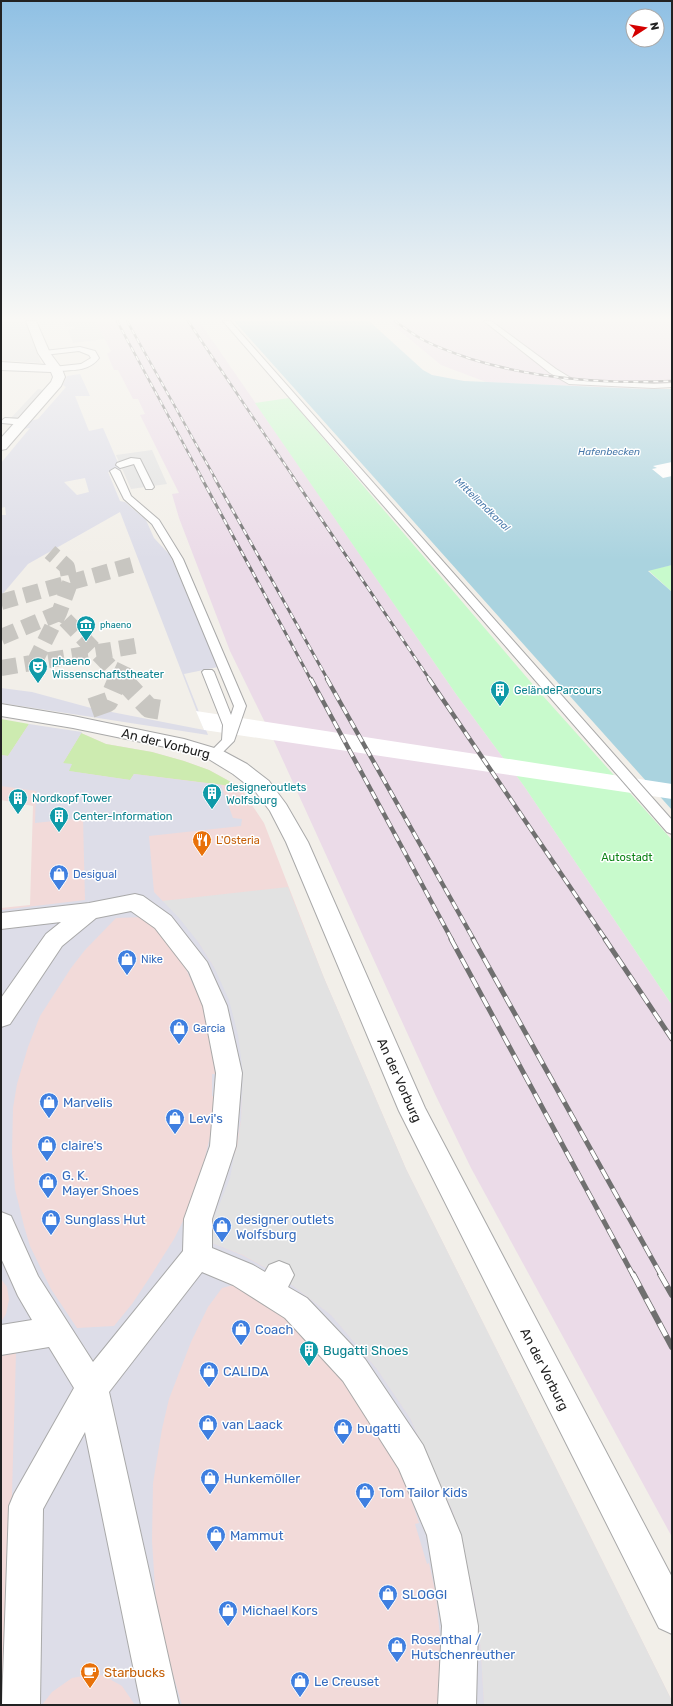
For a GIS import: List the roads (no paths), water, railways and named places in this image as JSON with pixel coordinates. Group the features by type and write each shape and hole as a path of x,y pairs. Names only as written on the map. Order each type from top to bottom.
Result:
{"street":[{"path":"1,446 42,401"},
{"name":"An der Vorburg","path":"1,710 81,723 184,745 221,747 240,769 262,786 283,816 297,842 413,1111 672,1615"},
{"path":"1,921 89,911 135,902 163,922 199,968 221,1002 229,1073 230,1146 198,1219 197,1256 92,1388 26,1506 21,1705"},
{"path":"1,1017 54,940 89,911"},
{"path":"1,1225 28,1286 92,1388 160,1705"},
{"path":"197,1256 243,1275 275,1283 296,1308 354,1370 418,1453 444,1535 460,1626 457,1705"},
{"path":"1,1340 56,1331"}],"lane":[{"path":"296,401 672,829"},
{"path":"6,421 23,422"},
{"path":"149,487 137,461 131,461 118,468 127,497 156,522 178,558 240,706 221,747"},
{"path":"208,672 229,725 221,747"}],"water":[{"path":"305,401 672,401 672,565 648,571 672,592 672,810"}],"tunnel":[{"path":"50,552 67,567 70,583"},
{"path":"70,583 139,563"},
{"path":"1,602 70,583"},
{"path":"59,613 70,583"},
{"path":"1,637 59,613"},
{"path":"34,663 59,613"},
{"path":"59,613 97,652"},
{"path":"97,652 141,645"},
{"path":"34,663 97,652"},
{"path":"97,652 120,676"},
{"path":"1,668 34,663"},
{"path":"120,676 125,665"},
{"path":"120,676 123,680"},
{"path":"91,708 108,702 118,679"},
{"path":"122,679 149,708 167,711"}],"railway":[{"path":"160,401 202,478"},
{"path":"172,401 215,478"},
{"path":"242,401 294,478"},
{"path":"201,477 311,680"},
{"path":"214,477 328,680"},
{"path":"293,477 430,680"},
{"path":"311,679 452,940"},
{"path":"327,679 474,940"},
{"path":"429,679 606,940"},
{"path":"451,939 633,1275"},
{"path":"473,939 661,1275"},
{"path":"605,939 672,1039"},
{"path":"633,1274 672,1347"},
{"path":"660,1274 672,1295"}],"place":[{"name":"phaeno","path":"86,642"},
{"name":"phaeno Wissenschaftstheater","path":"38,684"},
{"name":"GeländeParcours","path":"500,707"},
{"name":"designeroutlets Wolfsburg","path":"212,810"},
{"name":"Nordkopf Tower","path":"18,815"},
{"name":"Center-Information","path":"59,833"},
{"name":"L'Osteria","path":"202,857"},
{"name":"Desigual","path":"59,891"},
{"name":"Nike","path":"127,976"},
{"name":"Garcia","path":"179,1045"},
{"name":"Marvelis","path":"49,1119"},
{"name":"Levi's","path":"175,1135"},
{"name":"claire's","path":"47,1162"},
{"name":"G. K. Mayer Shoes","path":"48,1199"},
{"name":"Sunglass Hut","path":"51,1236"},
{"name":"designer outlets Wolfsburg","path":"222,1243"},
{"name":"Coach","path":"241,1346"},
{"name":"Bugatti Shoes","path":"309,1367"},
{"name":"CALIDA","path":"209,1388"},
{"name":"van Laack","path":"208,1441"},
{"name":"bugatti","path":"343,1445"},
{"name":"Hunkemöller","path":"210,1495"},
{"name":"Tom Tailor Kids","path":"365,1509"},
{"name":"Mammut","path":"216,1552"},
{"name":"SLOGGI","path":"388,1611"},
{"name":"Michael Kors","path":"228,1627"},
{"name":"Rosenthal / Hutschenreuther","path":"397,1663"},
{"name":"Starbucks","path":"90,1689"},
{"name":"Le Creuset","path":"300,1698"}],"water label":[{"name":"Hafenbecken","path":"609,451"},
{"name":"Mittellandkanal","path":"483,504"}],"park label":[{"name":"Autostadt","path":"627,857"}]}
